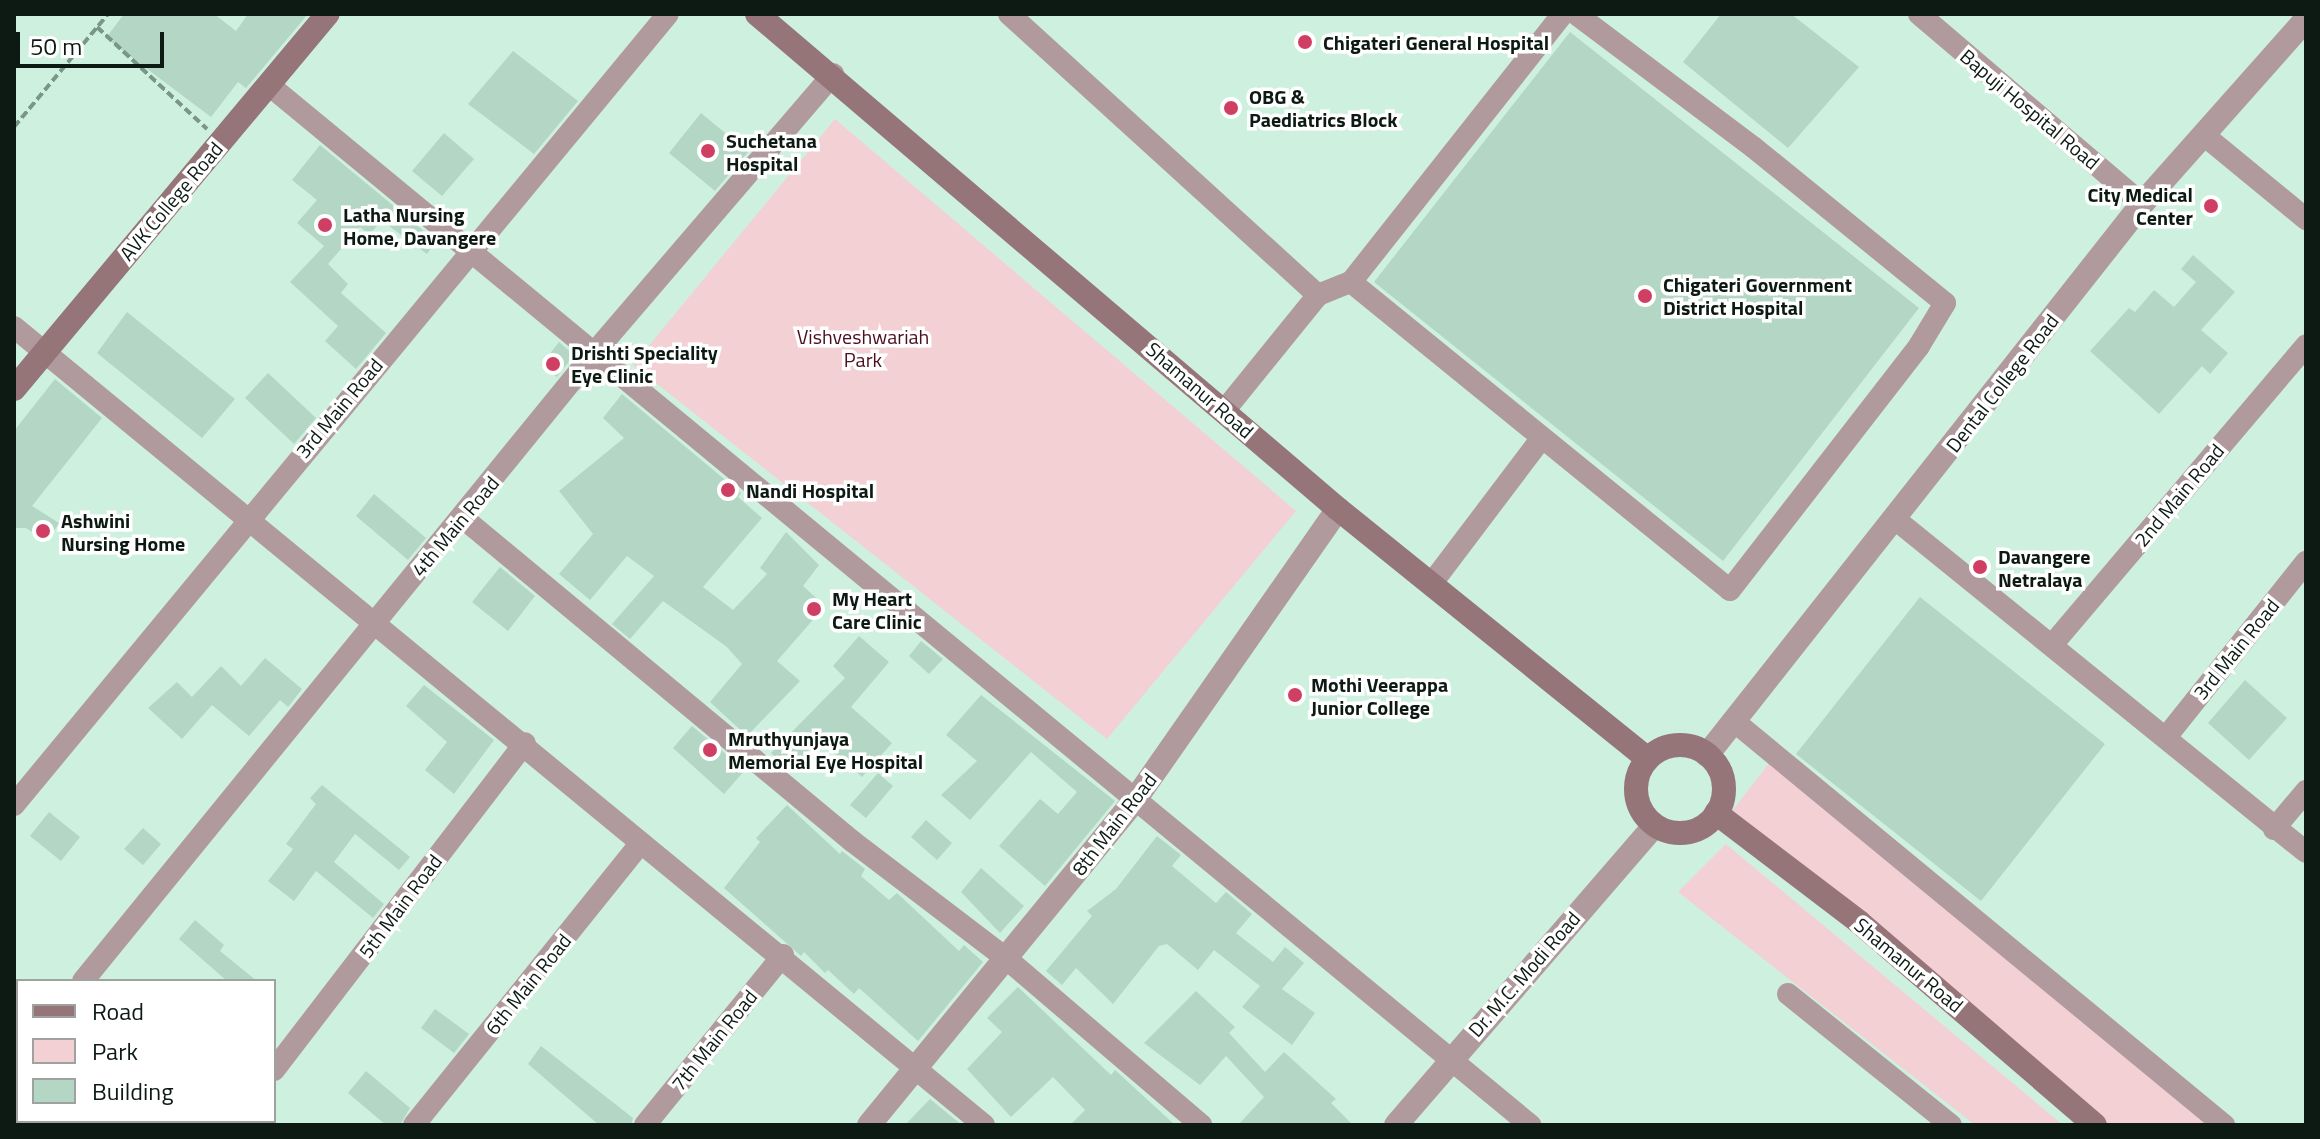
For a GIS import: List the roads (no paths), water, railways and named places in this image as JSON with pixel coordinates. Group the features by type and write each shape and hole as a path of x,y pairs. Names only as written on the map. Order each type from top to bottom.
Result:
{"main road":[{"name":"AVK College Road","path":"14,389 328,14"},
{"name":"Shamanur Road","path":"757,14 833,74 1338,509 1648,759"},
{"path":"1679,745 1707,755 1723,782 1716,813 1687,832 1655,825 1637,797 1639,772 1648,759 1679,745"},
{"name":"Shamanur Road","path":"1716,813 1859,922 2095,1125"}],"street":[{"name":"3rd Main Road","path":"14,805 246,518 668,14"},
{"path":"1009,14 1318,295"},
{"path":"1224,411 1318,295 1351,282 1563,14"},
{"path":"1351,282 1730,590 1919,346 1945,303 1753,147 1576,14"},
{"name":"Bapuji Hospital Road","path":"1919,14 2142,204"},
{"name":"Dental College Road","path":"1707,755 2142,204 2306,19"},
{"name":"4th Main Road","path":"85,979 463,518 595,352 833,74"},
{"path":"269,85 1137,797 1530,1125"},
{"path":"2205,136 2306,219"},
{"path":"14,327 525,743 641,843 783,955 984,1125"},
{"name":"2nd Main Road","path":"2052,645 2306,345"},
{"path":"1432,583 1541,439"},
{"name":"8th Main Road","path":"869,1125 1008,960 1137,797 1338,509"},
{"path":"463,518 852,841 1008,960 1201,1125"},
{"path":"1895,519 2167,736 2274,829 2306,852"},
{"name":"3rd Main Road","path":"2167,736 2306,562"},
{"path":"1735,722 2224,1125"},
{"name":"5th Main Road","path":"276,1067 525,743"},
{"path":"2274,829 2306,791"},
{"name":"Dr. M.C. Modi Road","path":"1396,1125 1655,825"},
{"name":"6th Main Road","path":"414,1125 641,843"},
{"name":"7th Main Road","path":"645,1125 783,955"},
{"path":"1788,994 1951,1125"}],"place":[{"name":"Chigateri General Hospital","path":"1305,42"},
{"name":"OBG & Paediatrics Block","path":"1231,108"},
{"name":"Suchetana Hospital","path":"708,151"},
{"name":"City Medical Center","path":"2211,206"},
{"name":"Latha Nursing Home, Davangere","path":"325,225"},
{"name":"Chigateri Government District Hospital","path":"1645,296"},
{"name":"Drishti Speciality Eye Clinic","path":"553,364"},
{"name":"Nandi Hospital","path":"728,490"},
{"name":"Ashwini Nursing Home","path":"43,531"},
{"name":"Davangere Netralaya","path":"1980,567"},
{"name":"My Heart Care Clinic","path":"814,609"},
{"name":"Mothi Veerappa Junior College","path":"1295,695"},
{"name":"Mruthyunjaya Memorial Eye Hospital","path":"710,750"}],"park label":[{"name":"Vishveshwariah Park","path":"863,348"}]}
